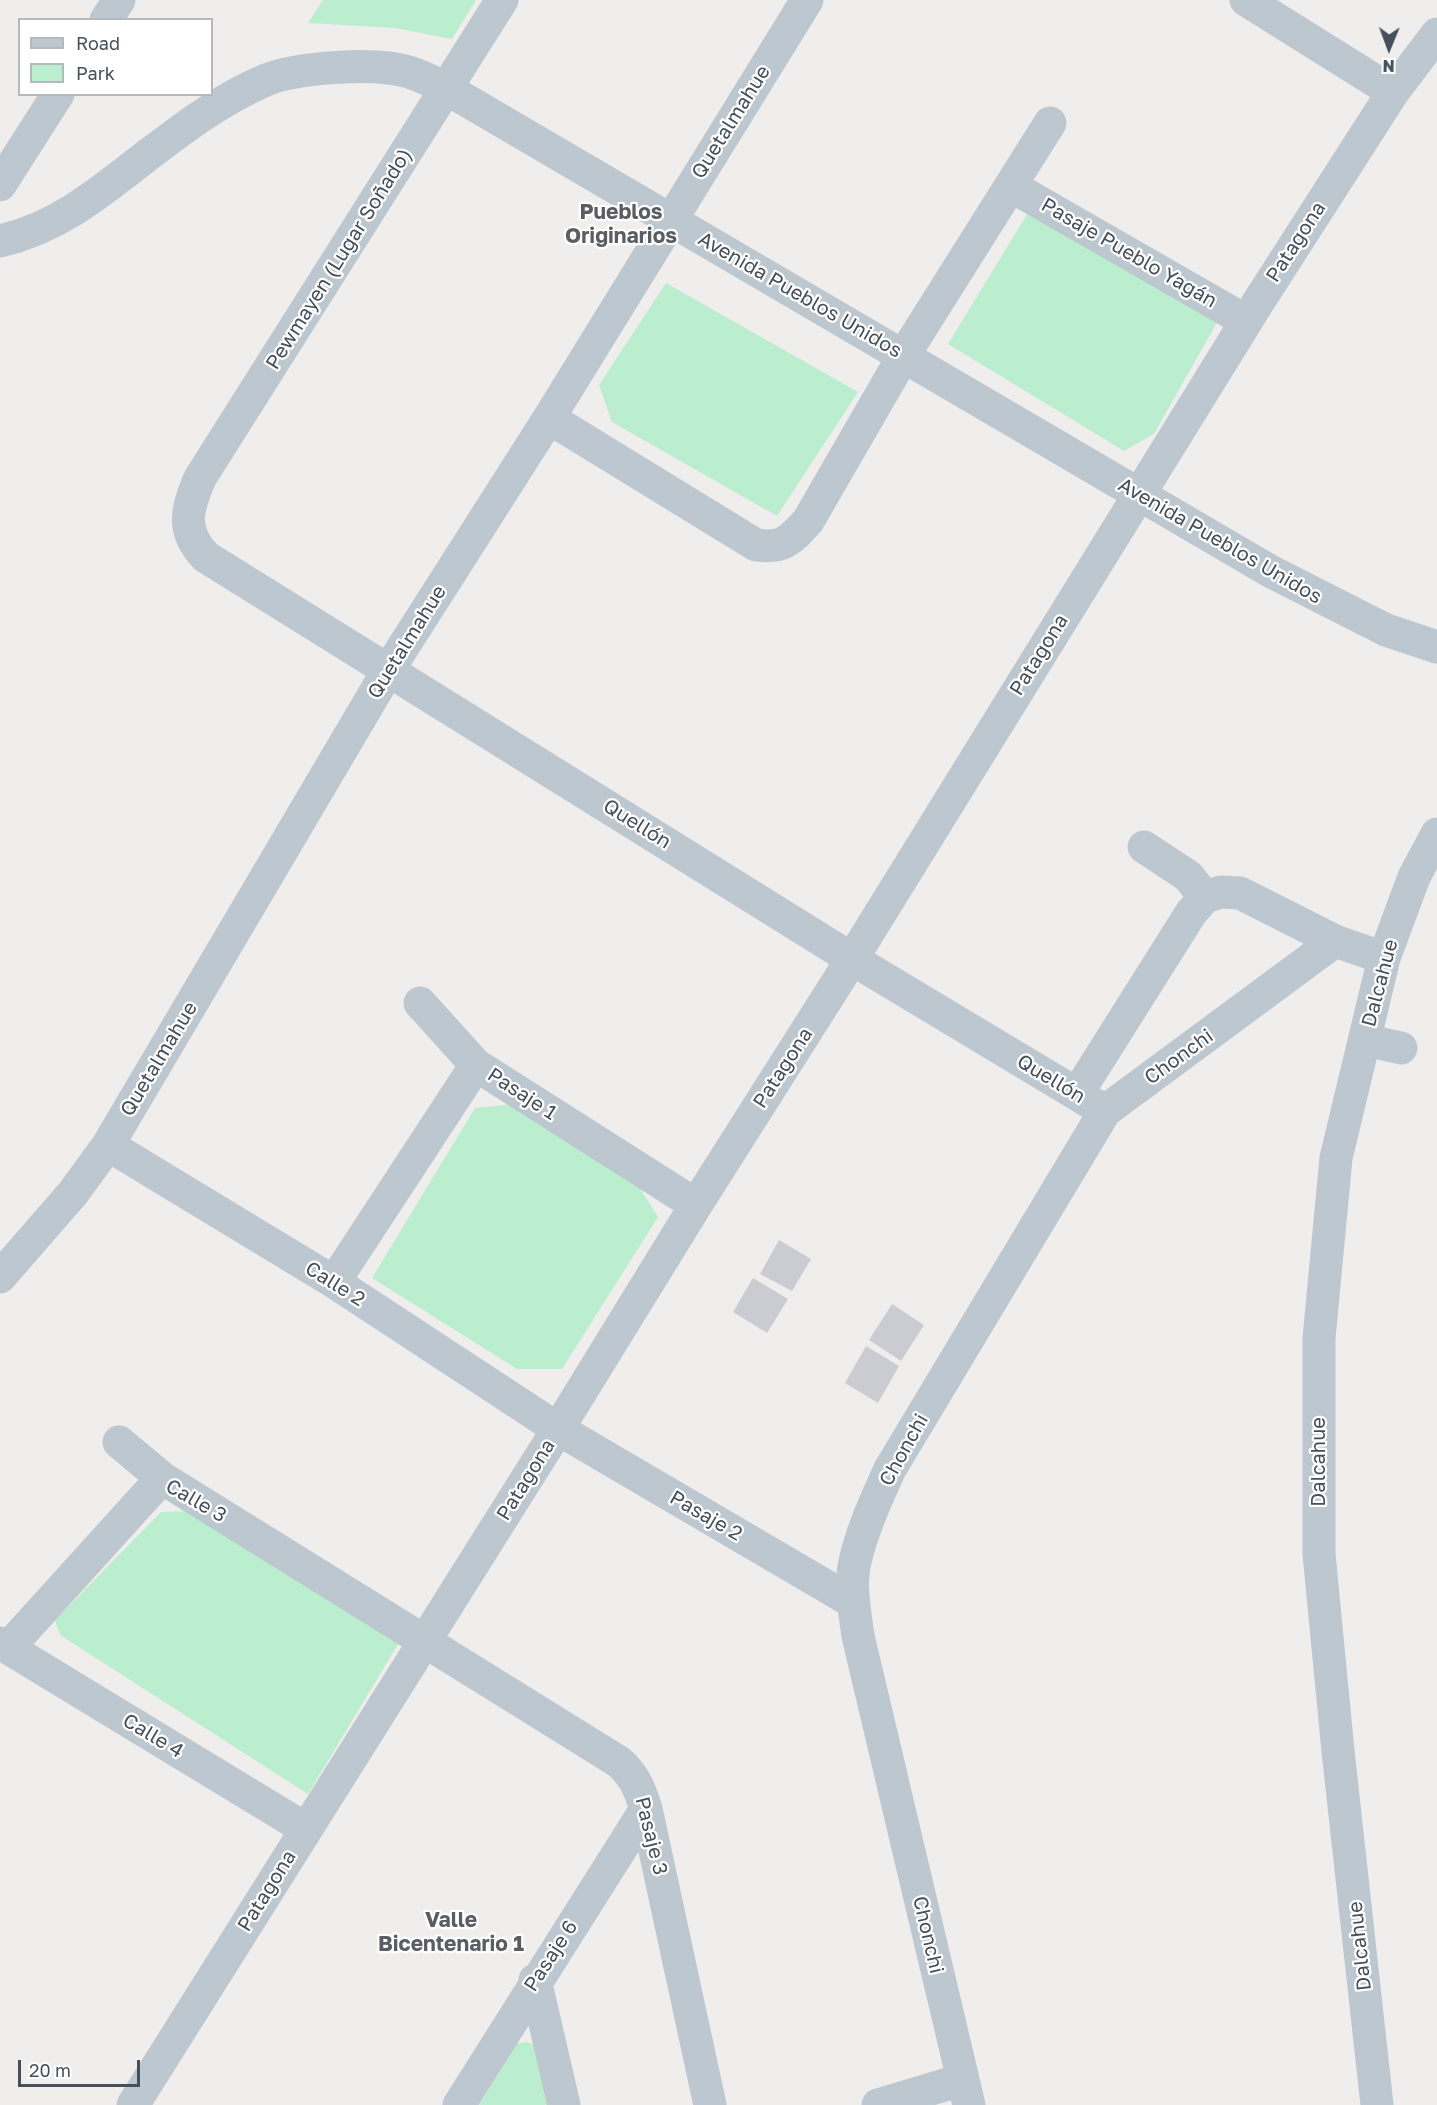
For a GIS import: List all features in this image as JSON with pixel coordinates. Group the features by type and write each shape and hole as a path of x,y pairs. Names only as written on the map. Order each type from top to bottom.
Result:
{"street":[{"path":"107,18 119,0"},
{"name":"Pewmayen (Lugar Soñado)","path":"186,521 189,504 200,478 502,0"},
{"name":"Quetalmahue","path":"0,1277 73,1193 108,1145 389,669 549,418 807,0"},
{"path":"1246,0 1393,92"},
{"name":"Patagona","path":"133,2105 852,959 1246,321 1393,92 1421,52 1437,34"},
{"name":"Avenida Pueblos Unidos","path":"0,241 24,236 65,216 100,194 216,105 268,79 332,68 372,66 409,72 447,88 1269,572 1386,630 1437,647"},
{"path":"0,185 57,96"},
{"path":"549,418 756,545 772,547 785,543 808,521 904,355 1050,123"},
{"name":"Pasaje Pueblo Yagán","path":"1011,186 1246,321"},
{"name":"Quellón","path":"186,521 198,549 206,557 852,959 1105,1111"},
{"name":"Dalcahue","path":"1377,2105 1338,1751 1319,1543 1320,1326 1336,1158 1384,958 1414,877 1437,834"},
{"path":"1144,847 1188,876 1205,897"},
{"path":"1077,1094 1191,913 1205,897 1221,891 1240,893 1335,941 1384,958"},
{"name":"Chonchi","path":"965,2092 858,1636 854,1602 854,1567 868,1519 890,1469 1105,1111 1335,941"},
{"path":"420,1003 476,1065"},
{"path":"1365,1040 1401,1048"},
{"name":"Pasaje 1","path":"334,1282 476,1065 696,1205"},
{"name":"Calle 2","path":"108,1145 334,1282 558,1429"},
{"name":"Pasaje 2","path":"558,1429 854,1602"},
{"path":"119,1442 162,1478"},
{"name":"Calle 3","path":"4,1646 162,1478 423,1642"},
{"name":"Pasaje 3","path":"423,1642 619,1762 634,1779 646,1809 710,2105"},
{"name":"Calle 4","path":"4,1646 306,1830"},
{"name":"Pasaje 6","path":"459,2105 646,1809"},
{"path":"536,1980 564,2105"},
{"path":"878,2105 965,2092"}],"green space":[{"path":"323,0 476,0 452,39 395,28 308,23"},
{"path":"1037,198 1224,310 1154,434 1124,451 948,344"},
{"path":"666,283 858,392 777,516 612,422 599,385"},
{"path":"515,1104 639,1187 658,1217 562,1369 517,1369 372,1278 475,1108"},
{"path":"193,1511 403,1636 308,1794 60,1635 55,1620 161,1512"},
{"path":"525,2042 534,2044 551,2105 479,2105 517,2044"}],"building":[{"path":"779,1240 811,1259 792,1291 760,1274"},
{"path":"753,1278 788,1299 767,1333 733,1312"},
{"path":"892,1304 924,1325 901,1361 869,1340"},
{"path":"866,1346 899,1366 878,1403 845,1383"}],"district":[{"name":"Pueblos Originarios","path":"621,224"},
{"name":"Valle Bicentenario 1","path":"451,1932"}]}
